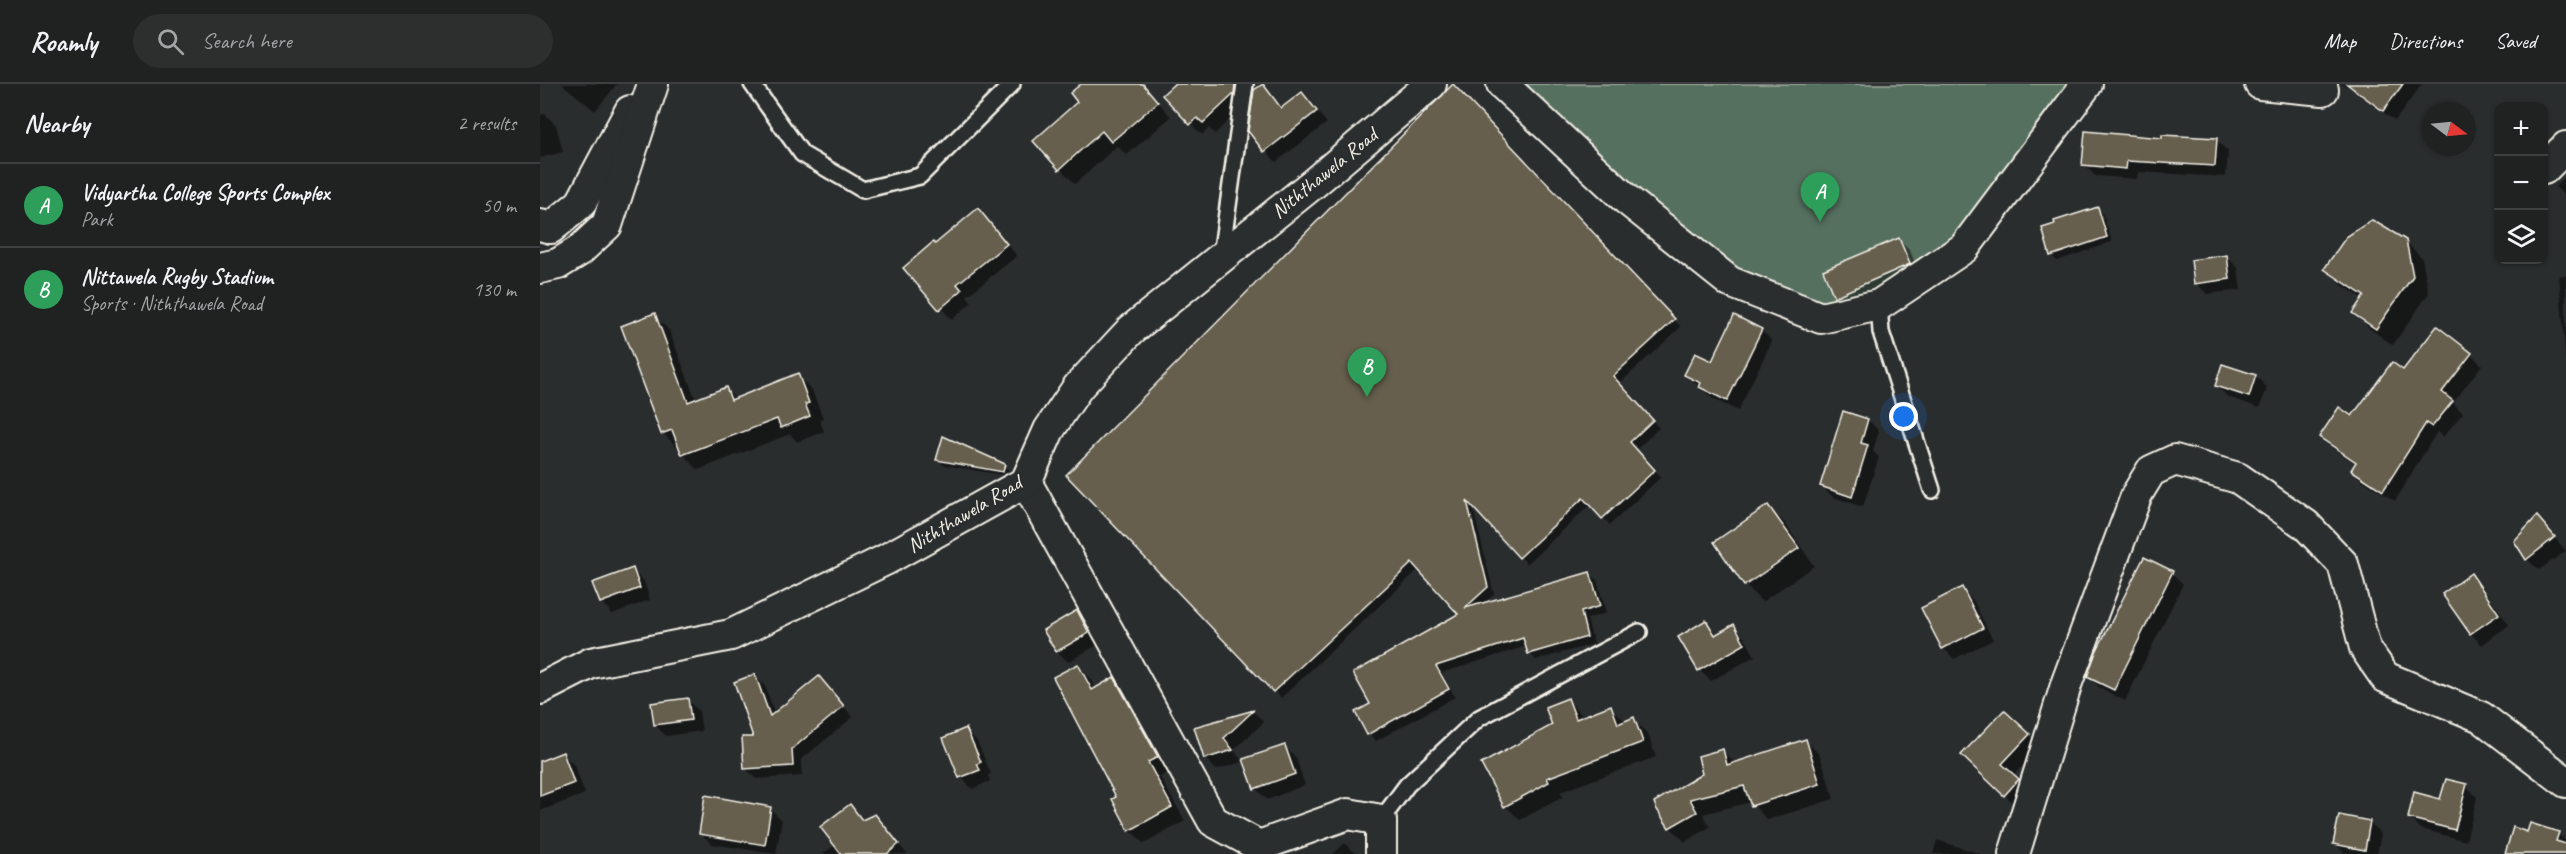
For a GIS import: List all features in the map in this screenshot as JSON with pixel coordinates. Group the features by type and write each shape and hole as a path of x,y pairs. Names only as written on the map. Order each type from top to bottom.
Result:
{"street":[{"name":"Niththawela Road","path":"540,689 591,663 732,634 885,560 1026,482 1049,430 1078,387 1131,330 1314,183 1431,84"},
{"path":"1502,84 1626,200 1730,282 1821,318 1879,305 1964,248 2087,84"},
{"path":"2260,84 2323,90"},
{"path":"540,225 551,228 581,203 634,104 652,85"},
{"path":"540,268 558,264 607,225 652,85"},
{"path":"2548,165 2566,147"},
{"path":"2014,854 2067,682 2137,494 2151,471 2175,460 2238,478 2306,525 2343,564 2365,648 2385,677 2481,717 2566,782"},
{"path":"1026,482 1213,821 1249,850 1348,814 1382,820 1381,854"}],"lane":[{"path":"752,84 802,154 863,190 920,176 1012,84"},
{"path":"1221,256 1245,84"},
{"path":"1879,305 1881,332 1932,490"},
{"path":"1382,820 1407,785 1479,718 1639,632"}],"green space":[{"path":"1521,84 2068,84 2006,185 1933,259 1883,288 1818,309 1712,260"}],"building":[{"path":"1081,84 1143,84 1158,102 1111,142 1102,131 1059,170 1033,141 1077,102 1070,93"},
{"path":"1174,84 1235,84 1234,94 1203,123 1197,118 1190,125 1162,95"},
{"path":"1263,84 1281,108 1302,92 1317,111 1264,152 1248,131 1254,90"},
{"path":"1453,84 1675,319 1613,376 1653,420 1630,442 1655,470 1602,519 1583,498 1519,558 1467,501 1488,587 1465,608 1590,572 1600,606 1581,612 1587,637 1528,654 1523,638 1436,666 1449,689 1367,735 1355,712 1370,704 1353,673 1458,614 1412,563 1273,692 1066,475"},
{"path":"2347,84 2403,84 2383,111"},
{"path":"2085,131 2162,138 2162,135 2217,138 2215,166 2127,161 2126,169 2082,165"},
{"path":"2098,207 2107,237 2050,256 2042,228 2055,224 2054,221"},
{"path":"978,208 1007,244 957,284 962,290 939,310 903,268"},
{"path":"2372,220 2406,240 2413,276 2376,329 2352,313 2364,296 2324,269 2346,237"},
{"path":"1899,238 1910,264 1834,297 1823,270"},
{"path":"2227,255 2230,279 2194,284 2191,260"},
{"path":"655,313 688,402 726,387 731,400 798,373 809,403 805,404 810,416 781,428 777,419 682,455 672,430 661,434 621,326"},
{"path":"1734,315 1762,329 1727,401 1699,387 1701,383 1684,375 1695,353 1712,361"},
{"path":"2437,326 2472,353 2442,392 2453,401 2432,427 2426,423 2383,491 2351,470 2356,462 2319,437 2339,407 2352,416 2392,362 2403,370"},
{"path":"2222,364 2256,375 2249,397 2215,386"},
{"path":"1843,411 1868,419 1861,443 1868,445 1852,497 1820,486"},
{"path":"943,436 1005,464 1003,472 936,460"},
{"path":"1768,505 1799,548 1744,586 1714,542"},
{"path":"2537,516 2555,537 2526,560 2514,541"},
{"path":"2144,557 2173,571 2114,690 2087,677 2096,652"},
{"path":"633,568 640,588 600,603 592,583"},
{"path":"2471,573 2499,614 2470,634 2442,594"},
{"path":"1962,587 1983,628 1942,649 1921,608"},
{"path":"1077,610 1089,633 1056,652 1043,630"},
{"path":"1706,620 1715,635 1734,624 1745,644 1698,671 1678,637"},
{"path":"1078,664 1092,690 1114,677 1158,757 1148,762 1172,807 1129,831 1112,799 1116,797 1053,677"},
{"path":"755,674 770,716 819,676 844,706 792,749 793,766 744,769 742,737 753,737 734,682"},
{"path":"688,698 691,720 654,725 651,703"},
{"path":"1568,698 1576,719 1611,705 1618,724 1634,717 1643,742 1547,778 1549,782 1504,807 1481,764 1552,725 1545,707"},
{"path":"1254,710 1224,738 1233,750 1204,759 1194,727"},
{"path":"2004,710 2030,734 2002,764 2019,779 2004,796 1961,755"},
{"path":"966,728 981,762 977,764 980,770 959,778 943,738"},
{"path":"1806,739 1820,784 1751,806 1744,786 1690,799 1697,812 1669,828 1656,808 1654,802 1702,774 1698,756 1723,749 1727,765"},
{"path":"1285,745 1295,774 1254,789 1243,759"},
{"path":"563,752 574,783 540,796 540,761"},
{"path":"2446,779 2467,784 2455,830 2408,818 2414,792 2440,799"},
{"path":"705,795 771,807 765,845 699,834"},
{"path":"850,804 862,820 875,814 899,844 887,854 841,854 820,827"},
{"path":"2339,815 2370,821 2365,850 2333,844"},
{"path":"2530,823 2559,832 2556,841 2566,844 2566,854 2505,854 2513,827 2527,832"}],"place":[{"name":"Vidyartha College Sports Complex","path":"1820,222"},
{"name":"Nittawela Rugby Stadium","path":"1367,397"}]}
